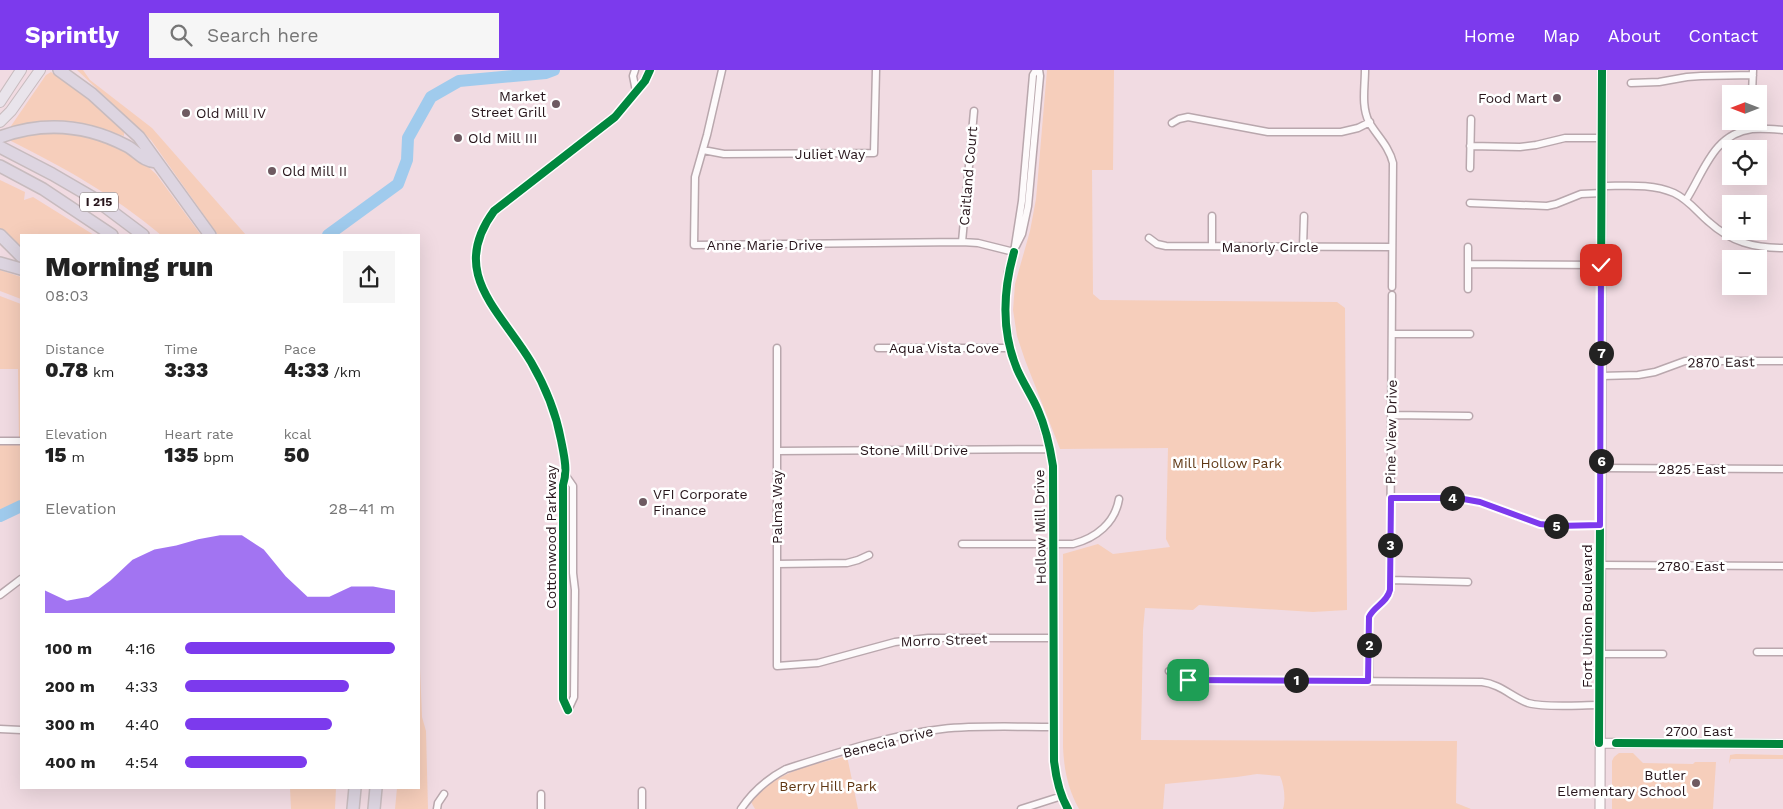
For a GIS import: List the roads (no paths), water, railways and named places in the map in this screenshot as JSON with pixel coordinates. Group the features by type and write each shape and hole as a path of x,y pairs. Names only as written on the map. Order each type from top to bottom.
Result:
{"highway":[{"path":"59,70 92,94 139,137 209,234"},
{"path":"72,70 92,94"},
{"path":"0,137 41,127 72,127 108,136 129,147 148,162 156,162"},
{"name":"I 215","path":"0,147 95,199 142,234"},
{"name":"I 215","path":"0,166 43,189 110,234"},
{"path":"0,236 20,255"},
{"path":"0,263 20,270"},
{"path":"353,809 355,789"},
{"path":"374,809 376,789"}],"main road":[{"path":"0,102 21,70"},
{"path":"0,122 11,111 40,70"},
{"name":"Fort Union Boulevard","path":"1600,809 1602,70"},
{"name":"2700 East","path":"1599,743 1783,744"}],"street":[{"path":"635,70 633,76 636,91"},
{"name":"Cottonwood Parkway","path":"566,476 563,485 563,699 568,710 574,697 575,590 573,573 573,486 566,476 559,432 543,386 518,343 480,285 476,261 478,239 484,224 494,211 615,117 645,80 650,70"},
{"name":"Anne Marie Drive","path":"722,70 695,178 694,245 962,242 978,243 1014,252"},
{"name":"Juliet Way","path":"703,150 724,154 874,153 876,70"},
{"name":"Hollow Mill Drive","path":"1037,70 1033,75 1023,189 1014,252 1008,272 1005,293 1006,325 1010,348 1017,369 1038,411 1050,449 1054,487 1054,761 1056,779 1068,809"},
{"path":"1365,70 1364,103 1366,112 1370,122 1387,146 1393,163 1392,287"},
{"path":"1631,83 1752,73"},
{"name":"Caitland Court","path":"962,242 974,111"},
{"path":"1172,123 1188,117 1257,131 1341,132 1358,128 1370,122"},
{"path":"1470,168 1471,119"},
{"path":"1686,200 1719,145 1729,137 1748,130"},
{"path":"1768,130 1783,130"},
{"path":"1470,146 1520,147 1565,138 1602,138"},
{"path":"1470,203 1547,206 1581,194 1602,190 1648,187 1673,192 1686,200 1709,222 1733,239 1758,248 1783,248"},
{"path":"1212,216 1212,246"},
{"path":"1303,247 1304,216"},
{"name":"Manorly Circle","path":"1149,238 1157,244 1166,246 1392,247"},
{"path":"1468,246 1468,289"},
{"path":"1468,264 1601,265"},
{"name":"Pine View Drive","path":"1368,681 1369,617 1386,600 1390,580 1392,295"},
{"path":"1392,334 1470,334"},
{"name":"Palma Way","path":"777,348 777,666"},
{"name":"Aqua Vista Cove","path":"878,348 1010,348"},
{"name":"2870 East","path":"1601,376 1638,375 1655,372 1685,361 1783,361"},
{"path":"1392,415 1469,416"},
{"path":"0,441 20,441"},
{"name":"Stone Mill Drive","path":"777,451 1050,449"},
{"name":"2825 East","path":"1600,468 1783,469"},
{"path":"1391,498 1458,498 1480,502 1540,524 1557,526 1600,525"},
{"path":"962,544 1073,544 1085,541 1094,536 1113,518 1118,510 1119,499"},
{"path":"777,564 847,562 869,555"},
{"name":"2780 East","path":"1600,565 1783,566"},
{"path":"0,595 20,580"},
{"path":"1390,580 1468,582"},
{"name":"Morro Street","path":"777,666 818,663 909,640 1054,638"},
{"path":"1757,652 1783,652"},
{"path":"1599,654 1663,654"},
{"path":"1169,671 1188,680 1482,682 1498,686 1530,703 1546,705 1599,705"},
{"name":"Benecia Drive","path":"741,809 761,785 786,769 892,739 958,728 1054,727"},
{"path":"0,729 20,730"},
{"path":"642,791 642,809"},
{"path":"436,809 444,794"},
{"path":"540,809 541,794"},
{"path":"1021,809 1062,796"}],"waterway":[{"path":"329,234 398,184 407,160 408,138 431,97 459,81 546,73 554,70"},
{"path":"0,516 20,506"}],"place":[{"name":"Food Mart","path":"1557,98"},
{"name":"Market Street Grill","path":"556,104"},
{"name":"Old Mill IV","path":"186,113"},
{"name":"Old Mill III","path":"458,138"},
{"name":"Old Mill II","path":"272,171"},
{"name":"VFI Corporate Finance","path":"643,502"},
{"name":"Butler Elementary School","path":"1696,783"}],"park label":[{"name":"Mill Hollow Park","path":"1227,463"},
{"name":"Berry Hill Park","path":"828,786"}]}
